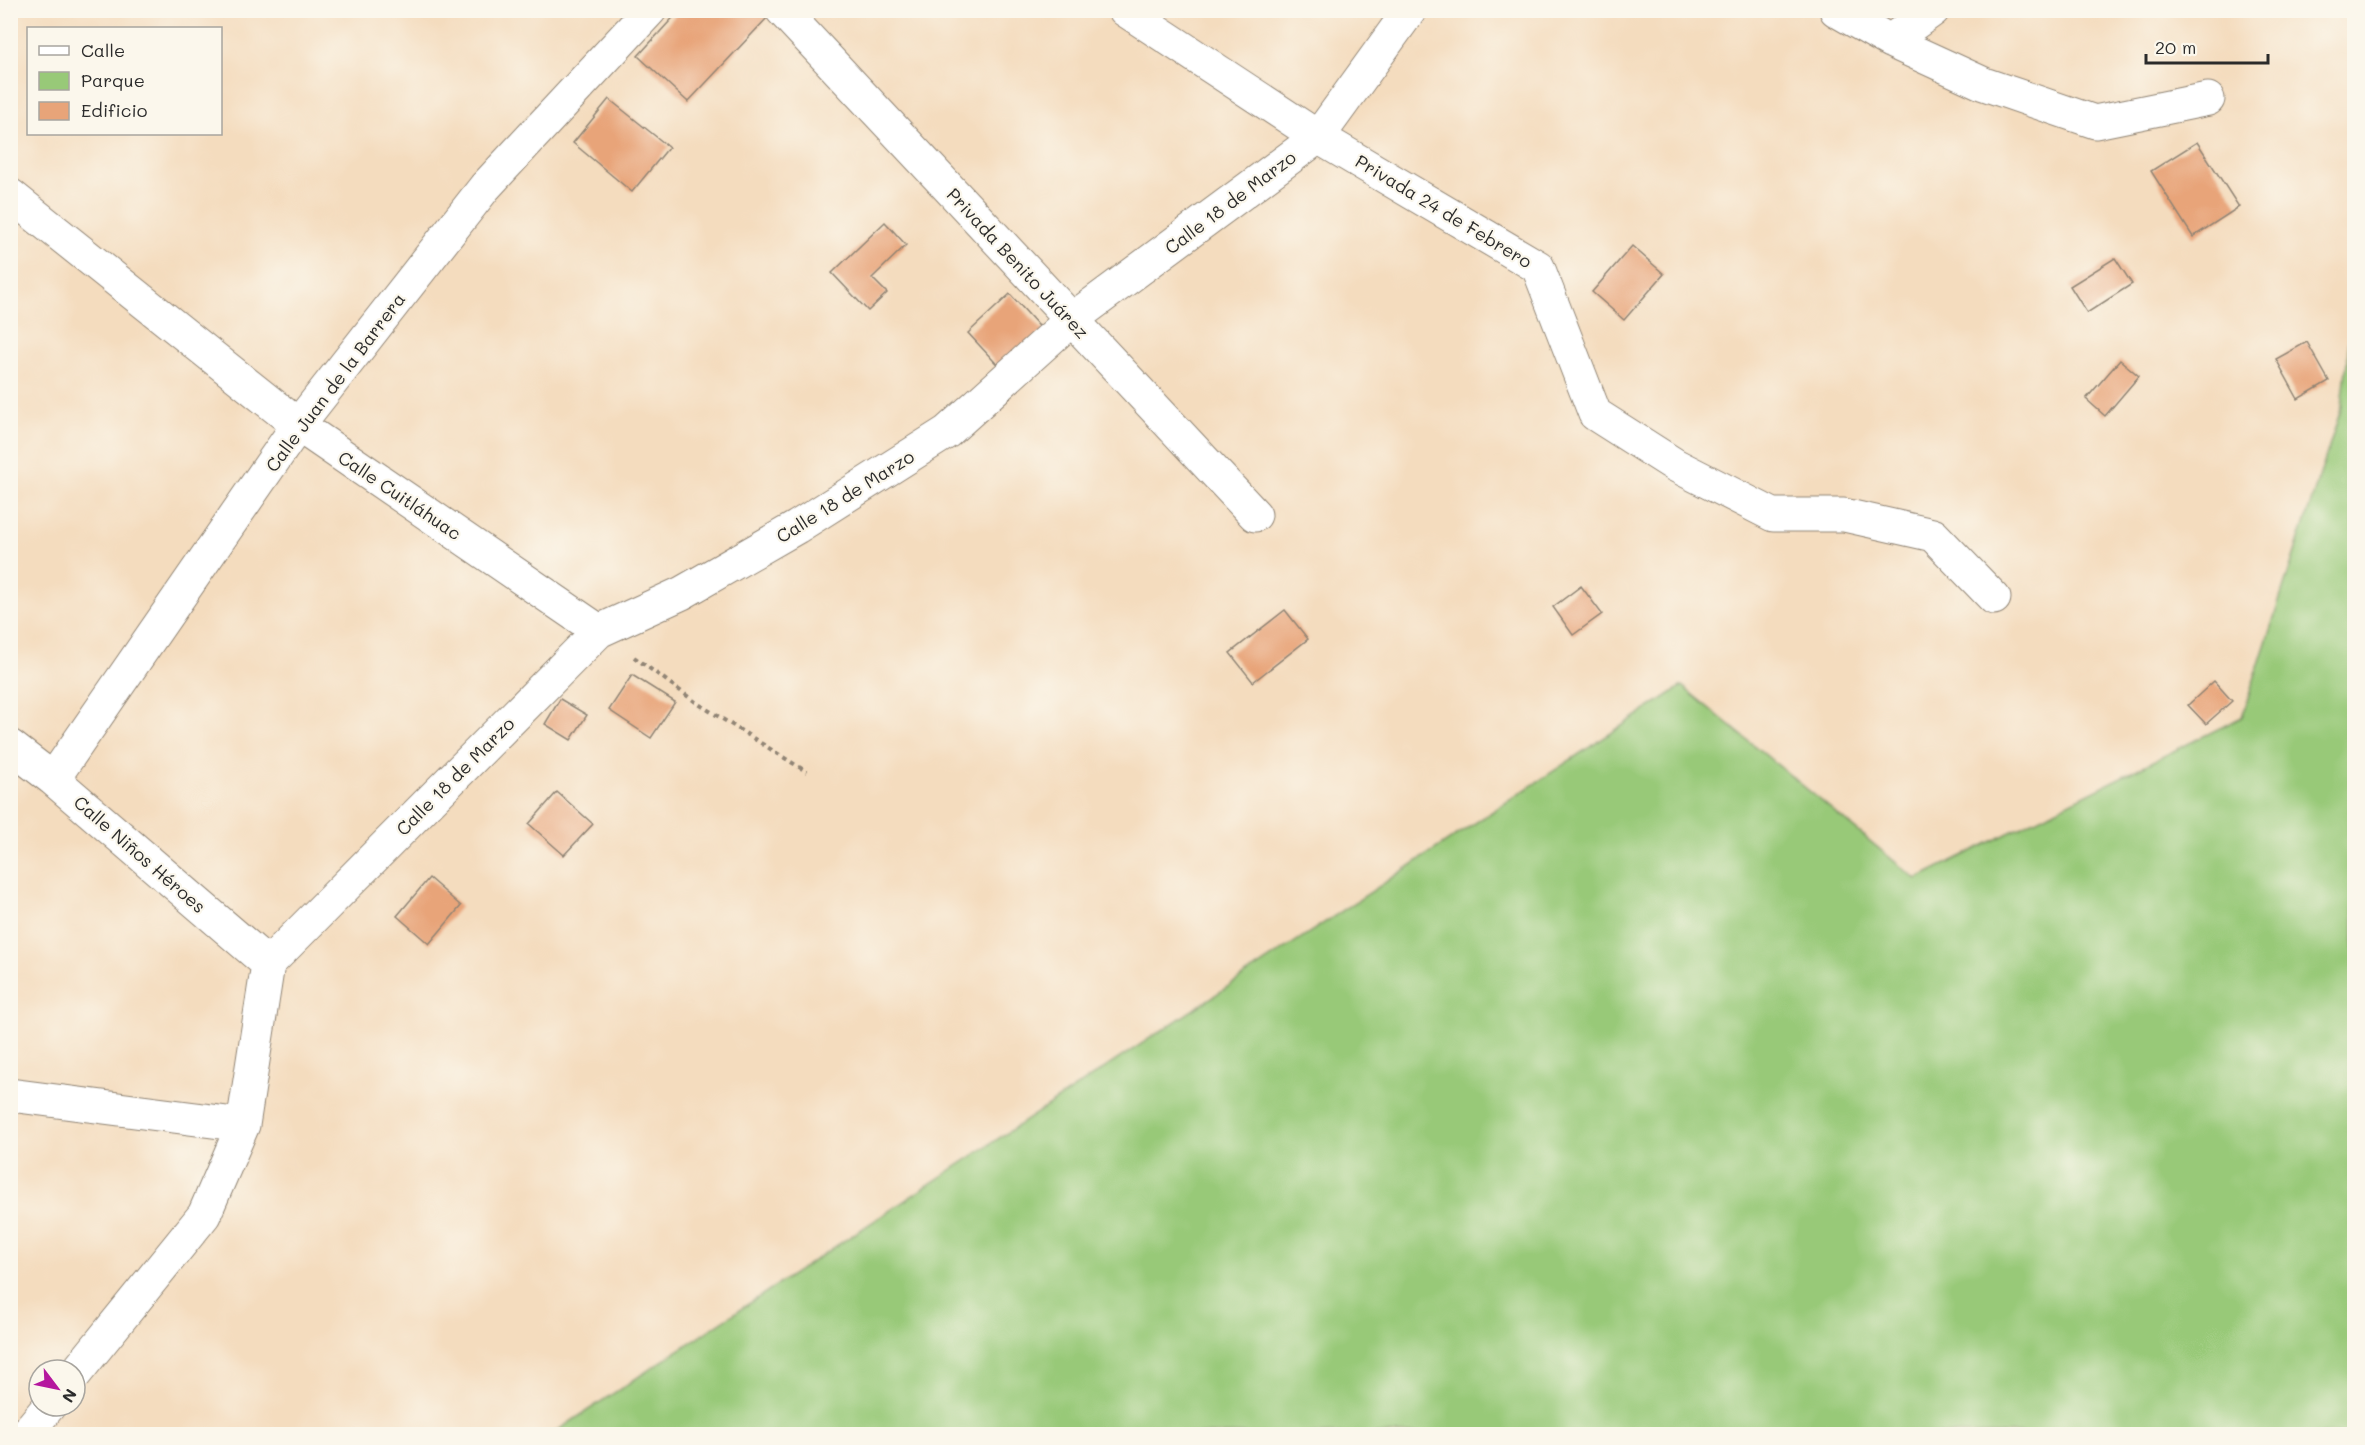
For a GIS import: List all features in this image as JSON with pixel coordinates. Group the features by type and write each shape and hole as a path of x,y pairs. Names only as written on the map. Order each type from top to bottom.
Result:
{"street":[{"name":"Calle Juan de la Barrera","path":"53,779 298,425 485,187 650,10"},
{"name":"Privada Benito Juárez","path":"782,10 1256,515"},
{"name":"Privada 24 de Febrero","path":"1125,10 1318,137 1538,267 1595,414 1675,465 1773,515 1844,515 1933,535 1994,598"},
{"name":"Calle 18 de Marzo","path":"268,964 599,631 702,582 797,527 947,432 1071,320 1318,137 1410,10"},
{"path":"1836,10 1890,41 1984,84 2095,122 2208,99"},
{"path":"1890,41 1933,10"},
{"name":"Calle Cuitláhuac","path":"10,195 298,425 599,631"},
{"name":"Calle Niños Héroes","path":"10,746 53,779 268,964"},
{"path":"87,1359 204,1215 243,1125 268,964"},
{"path":"10,1095 243,1125"},
{"path":"26,1434 39,1418"}],"path":[{"path":"599,631 698,703 807,772"}],"green space":[{"path":"2354,297 2354,1434 552,1434 1682,686 1916,879 2242,717 2342,406"}],"building":[{"path":"680,10 759,10 767,18 688,102 638,56"},
{"path":"609,99 669,147 632,192 573,143"},
{"path":"2197,142 2239,207 2193,237 2151,171"},
{"path":"885,222 906,245 872,278 887,293 868,311 832,273"},
{"path":"1632,246 1664,274 1624,320 1592,292"},
{"path":"2115,258 2132,284 2087,313 2070,286"},
{"path":"1010,294 1047,335 1005,373 968,333"},
{"path":"2307,342 2329,381 2298,399 2276,359"},
{"path":"2120,360 2139,376 2105,416 2086,399"},
{"path":"1581,586 1602,614 1573,635 1553,607"},
{"path":"1285,610 1308,639 1253,682 1230,653"},
{"path":"632,675 675,702 651,738 609,710"},
{"path":"2214,681 2232,701 2206,724 2188,705"},
{"path":"560,699 587,715 571,740 545,724"},
{"path":"557,792 593,824 564,855 529,824"},
{"path":"429,878 461,906 429,944 397,916"}]}
